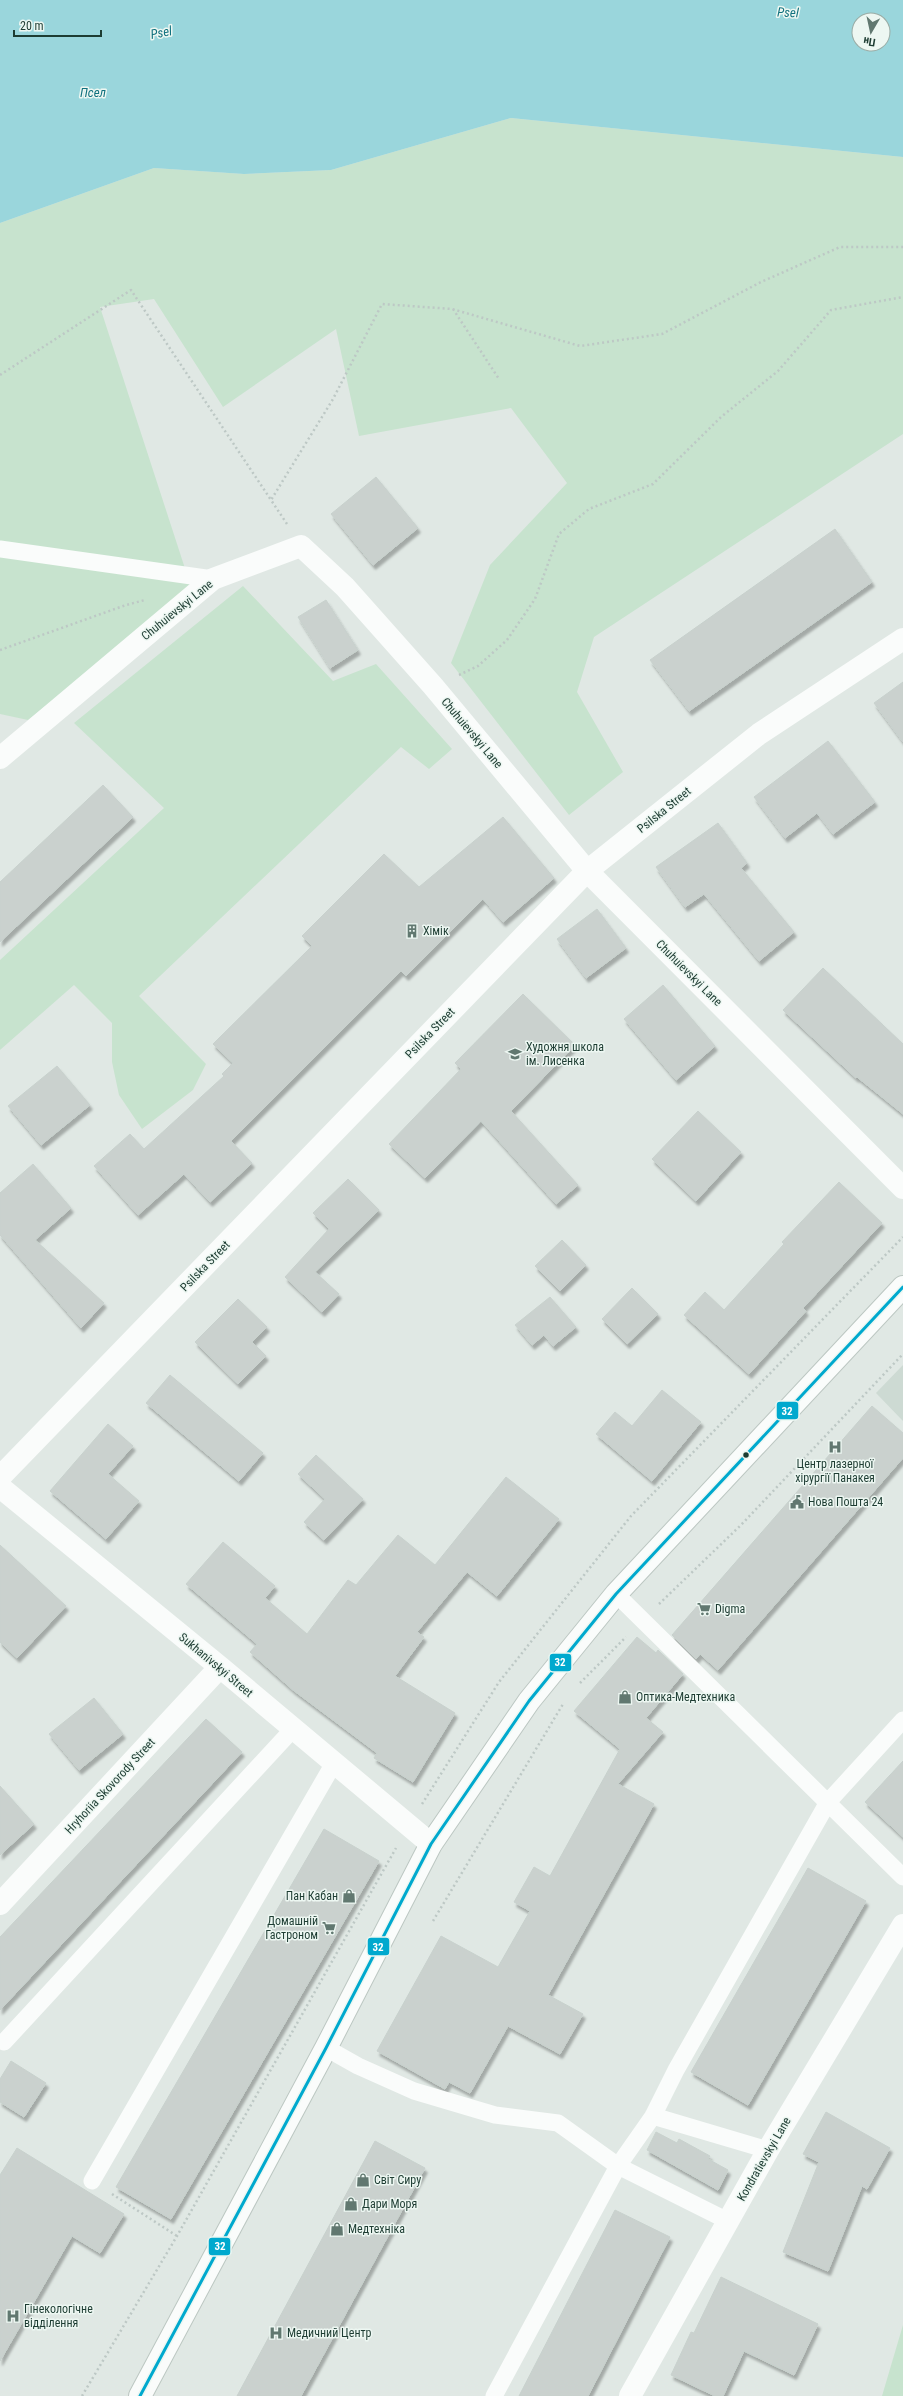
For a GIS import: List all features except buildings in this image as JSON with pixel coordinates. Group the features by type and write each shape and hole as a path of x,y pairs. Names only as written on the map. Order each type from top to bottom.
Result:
{"street":[{"name":"Chuhuievskyi Lane","path":"0,758 213,579 301,546 345,587 433,686 588,871 903,1188"},
{"name":"Psilska Street","path":"0,1477 588,871 759,734 903,639"},
{"path":"140,2396 326,2048 431,1844 529,1702 616,1594 903,1287"},
{"name":"Sukhanivskyi Street","path":"0,1487 220,1667 431,1844"},
{"name":"Hryhoriia Skovorody Street","path":"0,1904 220,1667"},
{"name":"Kondratievskyi Lane","path":"630,2396 768,2150 903,1925"}],"lane":[{"path":"0,549 213,579"},
{"path":"616,1594 903,1877"},
{"path":"494,2396 618,2166 653,2116 676,2070 828,1802 903,1720"},
{"path":"4,2042 294,1729"},
{"path":"92,2180 334,1763"},
{"path":"326,2048 358,2066 414,2091 495,2115 558,2123 618,2166 728,2221"},
{"path":"653,2116 768,2150"}],"path":[{"path":"271,500 332,400 382,304 452,309 580,346 662,334 762,282 840,247 903,247"},
{"path":"0,375 131,290 301,546"},
{"path":"433,686 478,666 507,640 535,599 559,534 589,509 653,484 721,417 778,370 831,310 903,297"},
{"path":"452,309 499,379"},
{"path":"0,650 126,605 149,599"},
{"path":"92,2180 177,2236"}],"shaded area":[{"path":"903,1365 903,1421 876,1393"}],"green space":[{"path":"511,118 903,157 903,434 594,637 577,692 623,772 569,815 451,663 490,565 567,483 511,408 359,436 336,329 223,407 154,299 100,307 192,590 28,720 0,714 0,223 154,168 244,174 331,170"},
{"path":"243,586 333,681 376,664 452,749 429,769 401,747 139,996 206,1064 193,1090 142,1129 119,1095 112,1062 112,1023 74,985 0,1050 0,960 164,808 74,723"},
{"path":"903,2325 903,2396 882,2396"}],"water":[{"name":"Псел","path":"0,0 903,0 903,157 511,118 331,170 244,174 154,168 0,223"}],"transit line":[{"name":"32","path":"140,2396 326,2048 431,1844 529,1701 616,1594 903,1287"}],"place":[{"name":"Хімік","path":"412,931"},
{"name":"Художня школа ім. Лисенка","path":"515,1054"},
{"name":"Центр лазерної хірургії Панакея","path":"835,1447"},
{"name":"Нова Пошта 24","path":"797,1502"},
{"name":"Digma","path":"704,1609"},
{"name":"Оптика-Медтехника","path":"625,1697"},
{"name":"Пан Кабан","path":"349,1896"},
{"name":"Домашній Гастроном","path":"329,1928"},
{"name":"Світ Сиру","path":"363,2180"},
{"name":"Дари Моря","path":"351,2204"},
{"name":"Медтехніка","path":"337,2229"},
{"name":"Гінекологічне відділення","path":"13,2316"},
{"name":"Медичний Центр","path":"276,2333"}],"water label":[{"name":"Psel","path":"788,12"},
{"name":"Psel","path":"161,32"}]}
